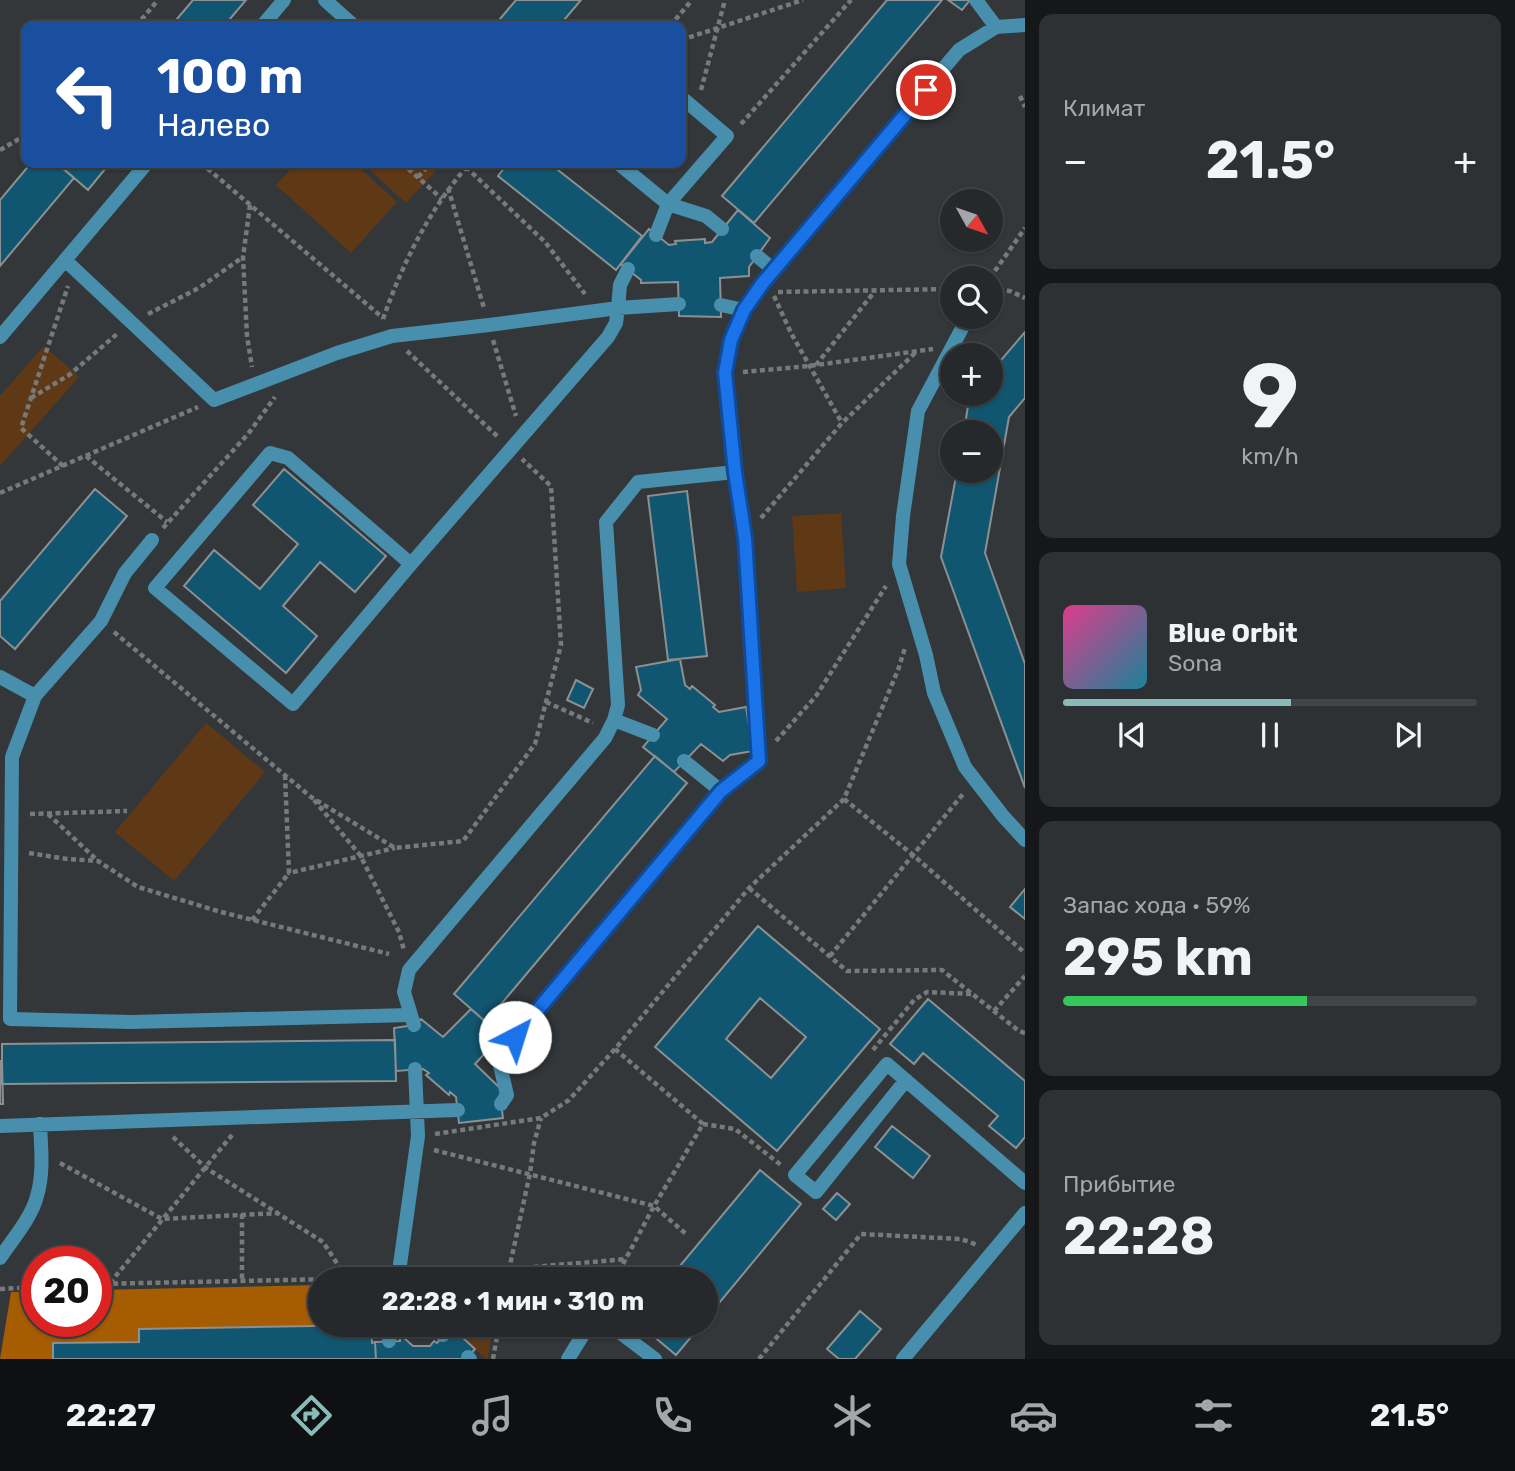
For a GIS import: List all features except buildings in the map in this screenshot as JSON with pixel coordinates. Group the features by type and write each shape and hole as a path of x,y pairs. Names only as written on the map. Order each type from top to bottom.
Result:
{"lane":[{"path":"266,21 284,0"},
{"path":"326,0 349,21"},
{"path":"976,0 996,27"},
{"path":"501,1104 507,1095 498,1057 721,791 759,761 745,538 725,373 731,340 744,310 762,284 959,50 996,27 1025,25"},
{"path":"656,234 668,204 727,136 686,101"},
{"path":"0,337 69,264 143,168"},
{"path":"624,168 668,204 706,216 722,229"},
{"path":"757,256 774,270"},
{"path":"69,264 214,400 392,336 618,308 679,304"},
{"path":"411,564 288,458 265,449 155,588 293,704 608,337 616,323 620,285 628,269"},
{"path":"721,305 744,310"},
{"path":"940,370 918,411 899,564 926,655 934,693 965,767 1025,840"},
{"path":"152,540 125,573 101,621 35,696 12,757 5,1019 131,1022 413,1020 404,992 409,970 606,738 614,720 618,705 606,522 638,482 735,472"},
{"path":"0,677 35,696"},
{"path":"614,720 653,735"},
{"path":"684,761 721,791"},
{"path":"906,1080 816,1192 794,1175 887,1064 906,1080 1025,1183"},
{"path":"400,1267 417,1141 415,1069"},
{"path":"0,1126 457,1110"},
{"path":"0,1258 37,1198 41,1172 40,1124"},
{"path":"903,1359 1025,1213"},
{"path":"389,1341 390,1337"},
{"path":"568,1359 582,1337"},
{"path":"626,1337 655,1359"}],"path":[{"path":"140,21 158,0"},
{"path":"674,21 692,0"},
{"path":"701,91 725,0"},
{"path":"686,38 803,0"},
{"path":"727,136 745,121 851,0"},
{"path":"1020,96 1025,107"},
{"path":"0,150 21,138"},
{"path":"207,168 383,318"},
{"path":"408,168 442,199"},
{"path":"418,177 426,168"},
{"path":"376,340 396,282 417,238 466,168"},
{"path":"471,168 545,242 598,311"},
{"path":"250,204 243,257 247,337 255,385"},
{"path":"998,266 1025,228"},
{"path":"31,398 69,374 131,323 199,288 243,257"},
{"path":"63,466 21,428 69,264"},
{"path":"842,423 790,332 772,292 940,289"},
{"path":"816,365 875,290"},
{"path":"1003,290 1025,298"},
{"path":"252,920 289,873 395,848 463,841 535,744 561,645 551,486 392,336"},
{"path":"725,373 809,366 940,348"},
{"path":"745,538 842,423 917,351"},
{"path":"152,540 248,434 294,370"},
{"path":"0,493 214,400"},
{"path":"86,456 167,522"},
{"path":"759,761 816,696 899,564"},
{"path":"417,1141 541,1118 569,1100 749,888 845,799 898,670 914,617"},
{"path":"101,621 311,797 360,855 399,932 409,970"},
{"path":"546,702 595,724 614,720"},
{"path":"285,774 289,873"},
{"path":"830,956 975,780"},
{"path":"311,797 395,848"},
{"path":"845,799 1025,953"},
{"path":"11,815 127,811"},
{"path":"48,814 98,862 138,887 221,912 389,954"},
{"path":"10,850 98,862"},
{"path":"749,888 847,971 942,970 1025,1033"},
{"path":"994,1011 1025,976"},
{"path":"872,1083 871,1052 914,1000 927,992 973,994"},
{"path":"615,1049 703,1124 736,1129 794,1175"},
{"path":"112,1282 246,1117"},
{"path":"510,1267 541,1118"},
{"path":"155,1120 206,1168 323,1242 339,1267"},
{"path":"622,1267 703,1124"},
{"path":"417,1141 654,1206 685,1234"},
{"path":"41,1152 162,1219 279,1213"},
{"path":"242,1214 242,1280"},
{"path":"759,1359 861,1234 961,1239 994,1251"},
{"path":"541,1267 626,1259"},
{"path":"112,1284 308,1279"},
{"path":"0,1289 21,1288"},
{"path":"493,1359 497,1337"}],"shaded area":[{"path":"291,168 360,168 397,202 351,253 276,185"},
{"path":"368,168 438,168 406,203"},
{"path":"44,346 79,377 0,466 0,396"},
{"path":"841,513 846,588 797,592 792,516"},
{"path":"206,723 265,772 174,881 115,832"},
{"path":"308,1285 308,1326 140,1329 139,1342 54,1343 53,1359 0,1359 11,1292 21,1292 21,1337 112,1337 112,1290"},
{"path":"461,1337 491,1337 486,1359"}],"route":[{"path":"515,1037 721,791 759,761 745,538 725,373 731,340 744,310 762,284 926,90"}]}
